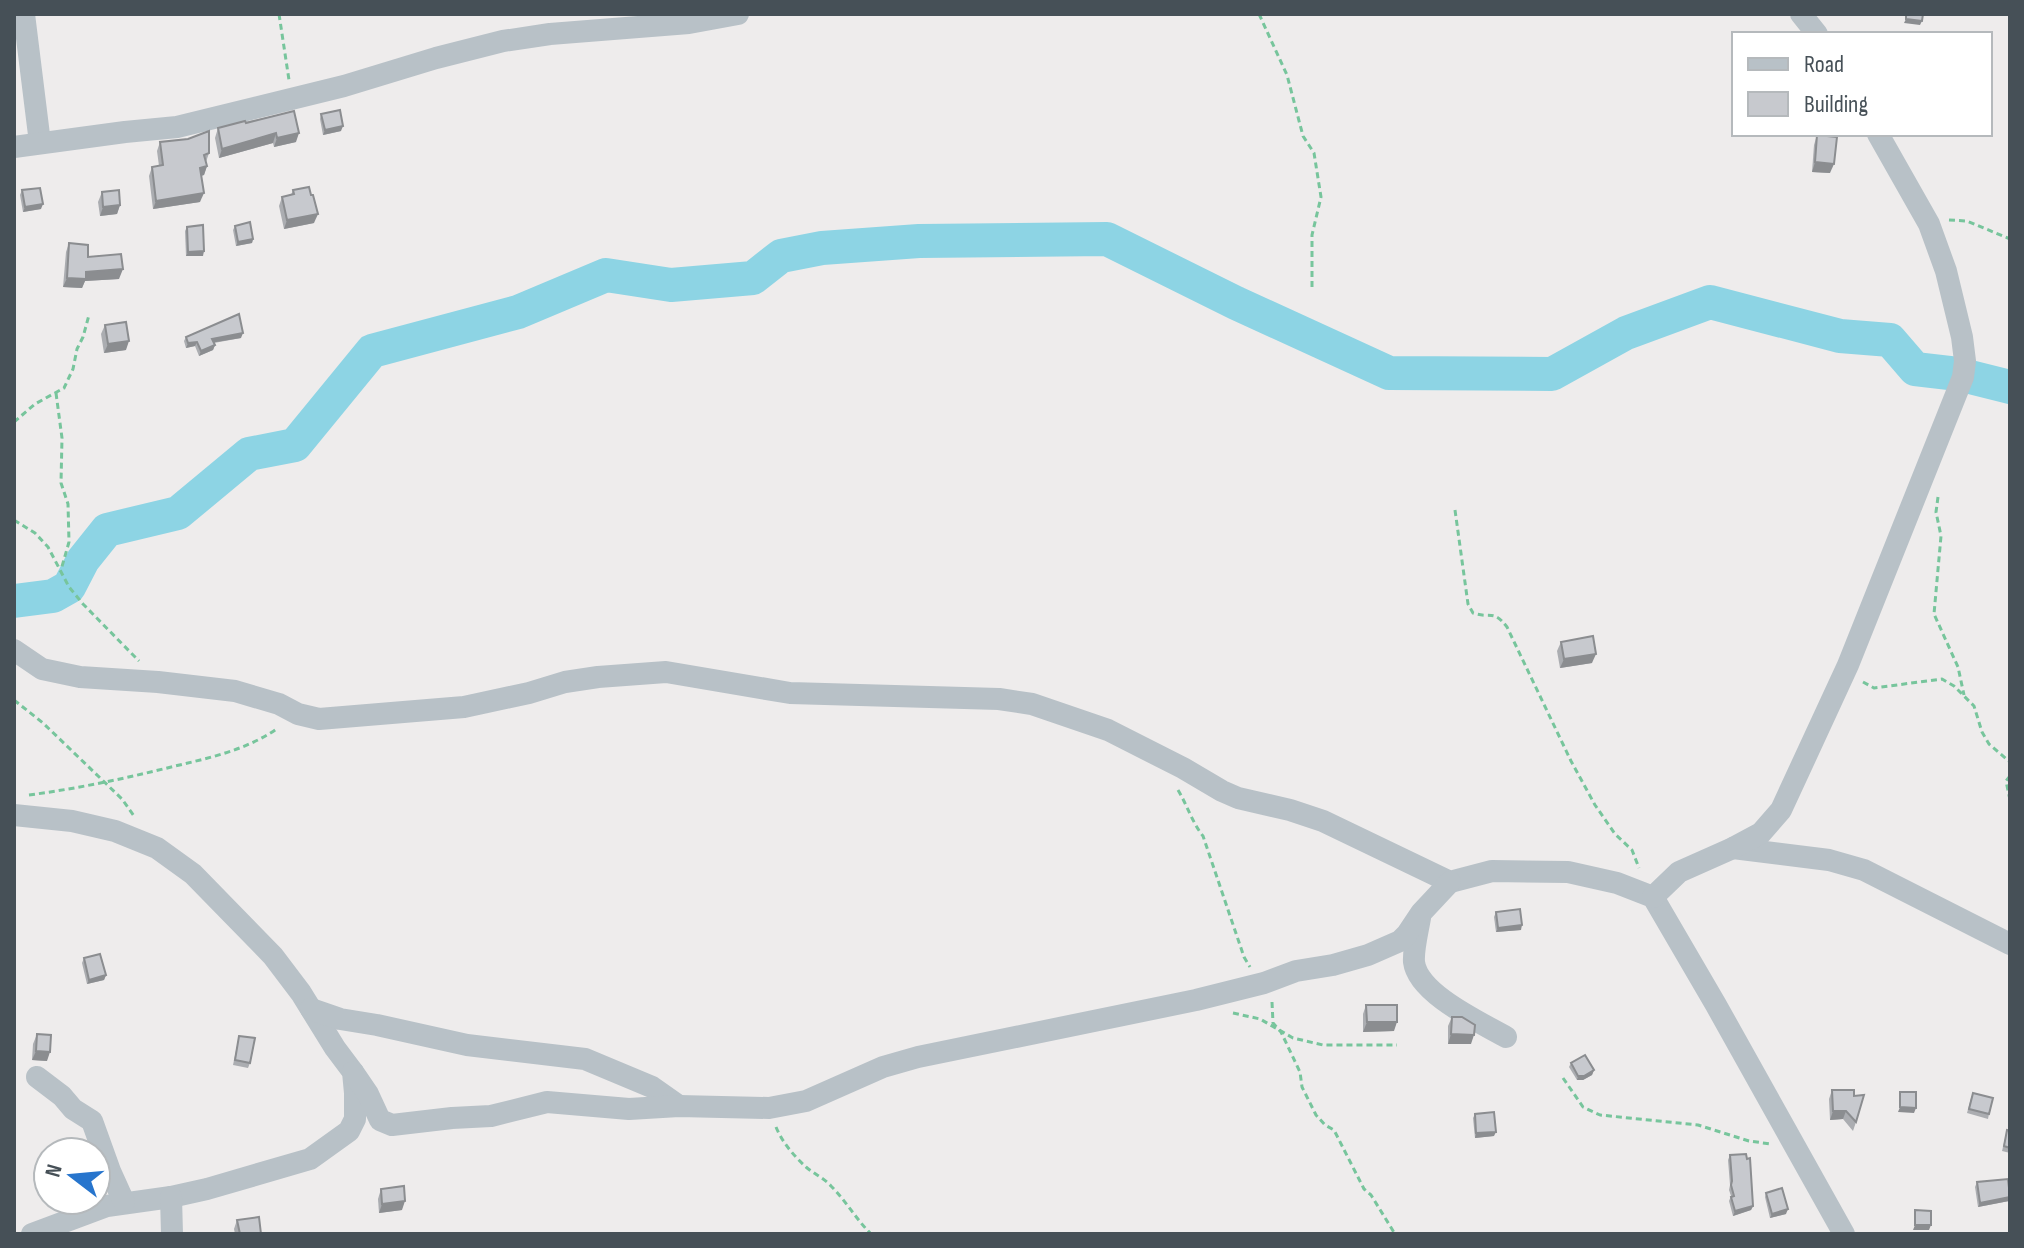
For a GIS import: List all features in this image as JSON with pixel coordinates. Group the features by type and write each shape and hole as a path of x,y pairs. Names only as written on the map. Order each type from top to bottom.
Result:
{"street":[{"path":"24,14 40,143"},
{"path":"14,147 177,127 292,100 503,41 550,34 689,23 738,14"},
{"path":"1801,14 1815,32"},
{"path":"1653,897 1679,872 1761,833 1781,810 1848,665 1963,377 1962,337 1946,271 1929,224 1879,136"},
{"path":"14,650 42,669 80,677 235,691 319,719 464,707 565,682 666,672 790,693 999,699 1032,704 1108,730 1238,798 1323,821 1450,882"},
{"path":"14,815 72,821 115,831 157,848 193,874 273,956 368,1094 380,1120 392,1125 491,1116 547,1102 629,1109 679,1106 769,1108 806,1101 883,1067 918,1057 1196,1000 1264,983 1296,971 1368,955 1400,941 1450,882 1492,871 1568,872 1617,883 1653,897 1844,1234"},
{"path":"1733,848 1829,860 1864,870 2010,944"},
{"path":"1421,913 1414,963 1423,980 1441,1000 1506,1037"},
{"path":"311,1009 340,1019 467,1045 585,1059 652,1087 679,1106"},
{"path":"32,1234 107,1206 171,1197 310,1159 349,1131 355,1119 353,1072"},
{"path":"37,1077 62,1096 73,1109 92,1121 124,1202"},
{"path":"171,1197 172,1234"}],"path":[{"path":"279,14 292,100"},
{"path":"1259,14 1287,75 1303,136 1314,153 1321,197 1312,235 1312,287"},
{"path":"1929,224 1940,219 1967,221 2010,239"},
{"path":"14,422 35,404 64,388 89,315"},
{"path":"56,393 62,438 61,483 68,504 69,542 60,572"},
{"path":"1927,468 1939,493 1936,512 1941,536 1934,614 1958,667 1964,695"},
{"path":"1455,510 1468,604 1473,613 1483,616 1493,614 1507,627 1577,772 1615,834 1632,850 1653,897"},
{"path":"14,520 35,533 48,547 69,587 158,682"},
{"path":"1848,665 1859,679 1874,688 1942,679 1954,686 1974,706 1989,744 2010,762"},
{"path":"14,700 43,723 122,799 157,848"},
{"path":"29,795 104,783 233,752 265,737 298,714"},
{"path":"2010,776 2006,781 2010,800"},
{"path":"1196,1000 1213,1009 1260,1019 1293,1038 1323,1045 1397,1045"},
{"path":"1563,1078 1583,1107 1600,1115 1698,1125 1749,1141 1796,1148"},
{"path":"769,1108 781,1139 806,1166 830,1184 871,1234"}],"building":[{"path":"1906,14 1923,14 1922,21 1906,19"},
{"path":"340,110 343,126 325,130 321,114"},
{"path":"294,111 299,133 277,138 276,133 222,149 218,128"},
{"path":"209,131 209,153 204,155 207,166 200,168 204,193 156,201 152,167 163,165 160,142 188,139"},
{"path":"1817,136 1837,137 1834,164 1815,162"},
{"path":"309,187 318,214 287,220 282,197 294,194 293,190"},
{"path":"40,188 43,204 25,207 22,190"},
{"path":"119,190 120,205 103,207 102,192"},
{"path":"250,222 253,239 238,242 235,226"},
{"path":"203,225 204,251 188,252 187,227"},
{"path":"69,243 88,245 88,257 121,254 123,269 86,272 86,279 67,278"},
{"path":"239,314 243,333 212,339 215,345 201,351 197,342 188,343 186,337"},
{"path":"126,322 129,341 108,344 105,325"},
{"path":"1593,636 1596,654 1564,659 1561,642"},
{"path":"1520,909 1522,925 1498,928 1496,912"},
{"path":"100,954 106,975 89,980 84,958"},
{"path":"1366,1005 1397,1005 1397,1022 1367,1022"},
{"path":"1452,1017 1462,1017 1475,1025 1474,1035 1451,1034"},
{"path":"37,1034 51,1035 50,1052 36,1051"},
{"path":"239,1036 255,1038 250,1063 235,1060"},
{"path":"1585,1055 1594,1070 1578,1076 1571,1063"},
{"path":"1832,1090 1854,1090 1854,1096 1864,1095 1856,1122 1846,1111 1833,1111"},
{"path":"1900,1092 1916,1092 1916,1108 1900,1107"},
{"path":"1973,1093 1993,1098 1989,1114 1969,1109"},
{"path":"1494,1112 1496,1132 1476,1133 1475,1114"},
{"path":"2007,1130 2010,1131 2010,1148 2004,1146"},
{"path":"1746,1154 1747,1159 1750,1158 1753,1206 1735,1211 1731,1197 1734,1196 1730,1155"},
{"path":"2008,1179 2010,1197 1980,1203 1977,1182"},
{"path":"404,1186 405,1201 382,1204 381,1189"},
{"path":"1782,1188 1788,1209 1772,1214 1766,1193"},
{"path":"1915,1210 1931,1211 1931,1225 1915,1225"},
{"path":"259,1217 261,1234 240,1234 237,1220"}],"waterway":[{"path":"14,601 53,596 69,587 83,560 107,530 178,513 249,454 295,445 372,351 518,312 606,275 671,285 753,278 781,256 822,248 919,241 1107,239 1236,303 1389,373 1552,374 1626,333 1710,302 1840,336 1890,340 1915,369 1958,374"},
{"path":"1970,377 2010,387"}]}
